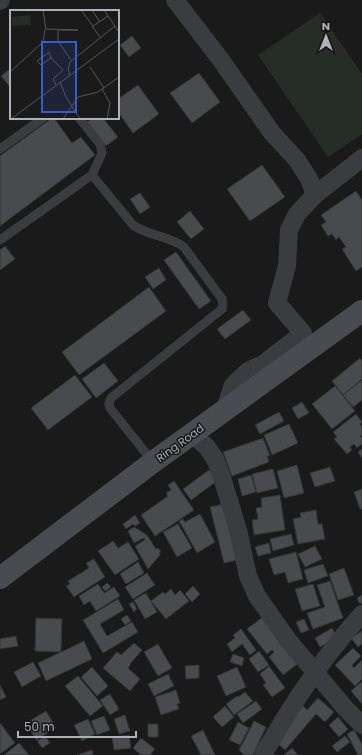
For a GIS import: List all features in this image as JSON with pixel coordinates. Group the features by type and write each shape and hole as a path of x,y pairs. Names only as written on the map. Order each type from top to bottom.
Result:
{"main road":[{"name":"Ring Road","path":"0,578 153,462 362,311"}],"street":[{"path":"174,0 221,60 272,133 297,160 309,179 315,195"},
{"path":"224,412 233,385 248,371 263,364 303,333 277,303 287,266 289,230 297,214 315,195 362,158"},
{"path":"192,434 206,447 215,459 238,530 248,576 257,596 288,640 346,709 362,725"},
{"path":"263,755 276,732 315,673 362,614"}],"lane":[{"path":"0,149 42,119"},
{"path":"0,240 92,175 102,153 102,149 100,144 80,119"},
{"path":"92,175 133,225 140,230 184,247 222,299 222,309 111,398 109,403 110,408 153,462"}],"shaded area":[{"path":"320,13 362,74 362,134 328,157 258,55"}],"building":[{"path":"132,36 141,48 129,57 120,45"},
{"path":"10,69 10,87 1,76"},
{"path":"199,73 220,102 192,123 170,93"},
{"path":"138,85 159,114 133,133 119,113 119,98"},
{"path":"51,119 55,119 72,143 81,137 95,155 0,226 0,156"},
{"path":"92,119 104,119 118,137 106,146 87,122"},
{"path":"262,165 285,197 250,221 227,189"},
{"path":"356,191 362,200 362,267 356,271 342,249 346,247 339,237 336,240 332,234 328,236 321,225 326,222 321,215"},
{"path":"140,193 150,207 140,214 130,199"},
{"path":"190,211 204,229 191,239 177,222"},
{"path":"5,246 15,259 0,270 0,250"},
{"path":"176,252 211,301 199,309 164,260"},
{"path":"159,268 166,280 153,289 145,277"},
{"path":"149,287 166,311 79,375 62,352"},
{"path":"243,310 251,320 225,339 217,329"},
{"path":"360,358 362,361 362,379 343,395 332,381"},
{"path":"104,363 118,381 96,398 82,379"},
{"path":"75,375 92,397 48,430 31,408"},
{"path":"362,380 362,400 353,407 343,395"},
{"path":"335,386 355,411 332,429 312,404"},
{"path":"302,402 309,413 298,419 292,408"},
{"path":"279,412 284,421 260,434 255,425"},
{"path":"356,414 362,422 360,424 362,427 362,435 360,436 362,438 362,444 357,448 354,444 350,447 352,450 347,454 334,439 337,437 333,432"},
{"path":"289,424 298,443 272,455 264,435"},
{"path":"263,438 270,456 267,456 269,462 232,476 223,452"},
{"path":"362,449 362,458 358,452"},
{"path":"297,465 304,493 284,498 277,471"},
{"path":"330,467 335,481 315,487 310,473"},
{"path":"273,469 278,488 257,493 252,474"},
{"path":"209,470 217,481 191,500 183,489"},
{"path":"251,475 256,492 242,496 238,479"},
{"path":"174,481 194,510 155,536 141,515 168,496 166,493 171,490 168,485"},
{"path":"362,489 362,509 360,509 354,492"},
{"path":"280,495 285,530 254,535 252,520 258,519 256,508 262,507 261,498"},
{"path":"224,504 238,560 224,563 210,507"},
{"path":"316,510 318,524 322,524 325,539 298,544 293,519 301,517 300,513"},
{"path":"200,514 215,542 197,553 179,521 183,519 185,522"},
{"path":"135,515 140,523 135,526 133,524 126,529 123,524"},
{"path":"178,524 192,548 177,557 163,532"},
{"path":"134,527 147,535 156,549 158,548 161,552 148,569 135,546 145,540 144,538 134,543 128,531"},
{"path":"291,534 294,545 273,551 270,539"},
{"path":"113,541 118,548 128,542 139,559 115,575 98,551"},
{"path":"269,543 271,553 258,556 255,547"},
{"path":"315,546 322,559 305,567 298,554"},
{"path":"296,552 303,579 288,583 285,572 274,575 269,559"},
{"path":"94,559 105,577 74,597 66,586 70,584 68,581 89,568 86,563"},
{"path":"138,562 144,573 126,584 120,574"},
{"path":"323,564 328,576 308,583 304,570"},
{"path":"344,568 354,595 338,600 329,574"},
{"path":"147,573 155,585 133,599 125,587"},
{"path":"330,581 343,618 313,629 307,613 325,607 317,585"},
{"path":"107,583 111,587 105,591 102,587"},
{"path":"98,584 104,593 114,587 120,596 96,611 90,601 84,605 79,596"},
{"path":"313,584 320,606 302,611 295,589"},
{"path":"193,586 200,594 192,602 185,594"},
{"path":"171,589 175,595 180,590 189,601 166,619 151,601 163,592 165,594"},
{"path":"146,593 157,612 145,619 134,600"},
{"path":"362,595 362,602 360,604 357,598"},
{"path":"118,599 124,610 100,624 107,636 132,622 138,632 103,653 83,620"},
{"path":"133,602 137,609 134,612 129,604"},
{"path":"127,615 131,621 125,625 121,619"},
{"path":"264,616 300,662 283,675 269,657 274,652 272,650 267,654 247,629"},
{"path":"36,618 62,619 61,652 35,651"},
{"path":"304,619 309,630 301,633 296,622"},
{"path":"332,628 337,638 320,647 315,638"},
{"path":"241,629 256,650 250,655 242,644 232,652 227,644 235,638 233,635"},
{"path":"362,631 362,644 358,647 351,638"},
{"path":"16,636 18,646 0,649 0,639"},
{"path":"84,641 92,659 46,681 38,663"},
{"path":"134,643 142,650 128,668 140,679 130,691 103,668 117,652 121,655"},
{"path":"158,644 172,668 158,676 144,652"},
{"path":"353,648 361,656 352,665 354,668 362,660 362,679 355,686 335,665"},
{"path":"259,651 269,665 258,672 249,659"},
{"path":"233,654 244,658 242,666 230,662"},
{"path":"33,662 41,676 22,687 14,672"},
{"path":"199,665 199,678 186,679 185,666"},
{"path":"269,666 285,688 272,697 263,685 266,683 260,674"},
{"path":"92,667 108,686 97,696 81,677"},
{"path":"237,667 246,687 226,696 217,676"},
{"path":"168,674 174,686 154,696 148,684"},
{"path":"78,676 103,706 90,716 65,686"},
{"path":"361,682 362,683 362,704 351,691"},
{"path":"0,685 6,697 0,700"},
{"path":"176,690 180,703 177,704 179,709 161,715 155,697"},
{"path":"245,692 253,701 234,715 226,704"},
{"path":"110,694 119,709 110,715 100,700"},
{"path":"318,698 334,712 325,722 316,714 285,750 276,742 302,705 307,710"},
{"path":"256,701 262,709 243,723 237,714"},
{"path":"225,706 234,717 222,727 213,717"},
{"path":"46,711 56,728 36,740 26,723"},
{"path":"125,715 130,731 119,734 114,719"},
{"path":"104,716 110,730 97,735 91,721"},
{"path":"338,717 348,729 339,737 329,725"},
{"path":"88,719 95,734 82,741 74,725"},
{"path":"254,721 266,727 253,755 244,755 239,750"},
{"path":"238,722 249,728 240,745 229,740"},
{"path":"0,723 15,743 0,754"},
{"path":"148,724 158,724 158,737 148,737"},
{"path":"203,730 215,755 201,755 191,736"},
{"path":"354,730 362,744 362,755 358,755 347,734"},
{"path":"129,735 131,748 114,750 112,737"},
{"path":"45,736 50,743 42,748 37,741"},
{"path":"345,736 350,742 337,752 332,746"},
{"path":"141,738 155,749 150,755 141,755 133,748"},
{"path":"19,743 29,755 4,755"},
{"path":"292,748 298,755 284,755"},
{"path":"92,750 93,755 77,755"}]}
